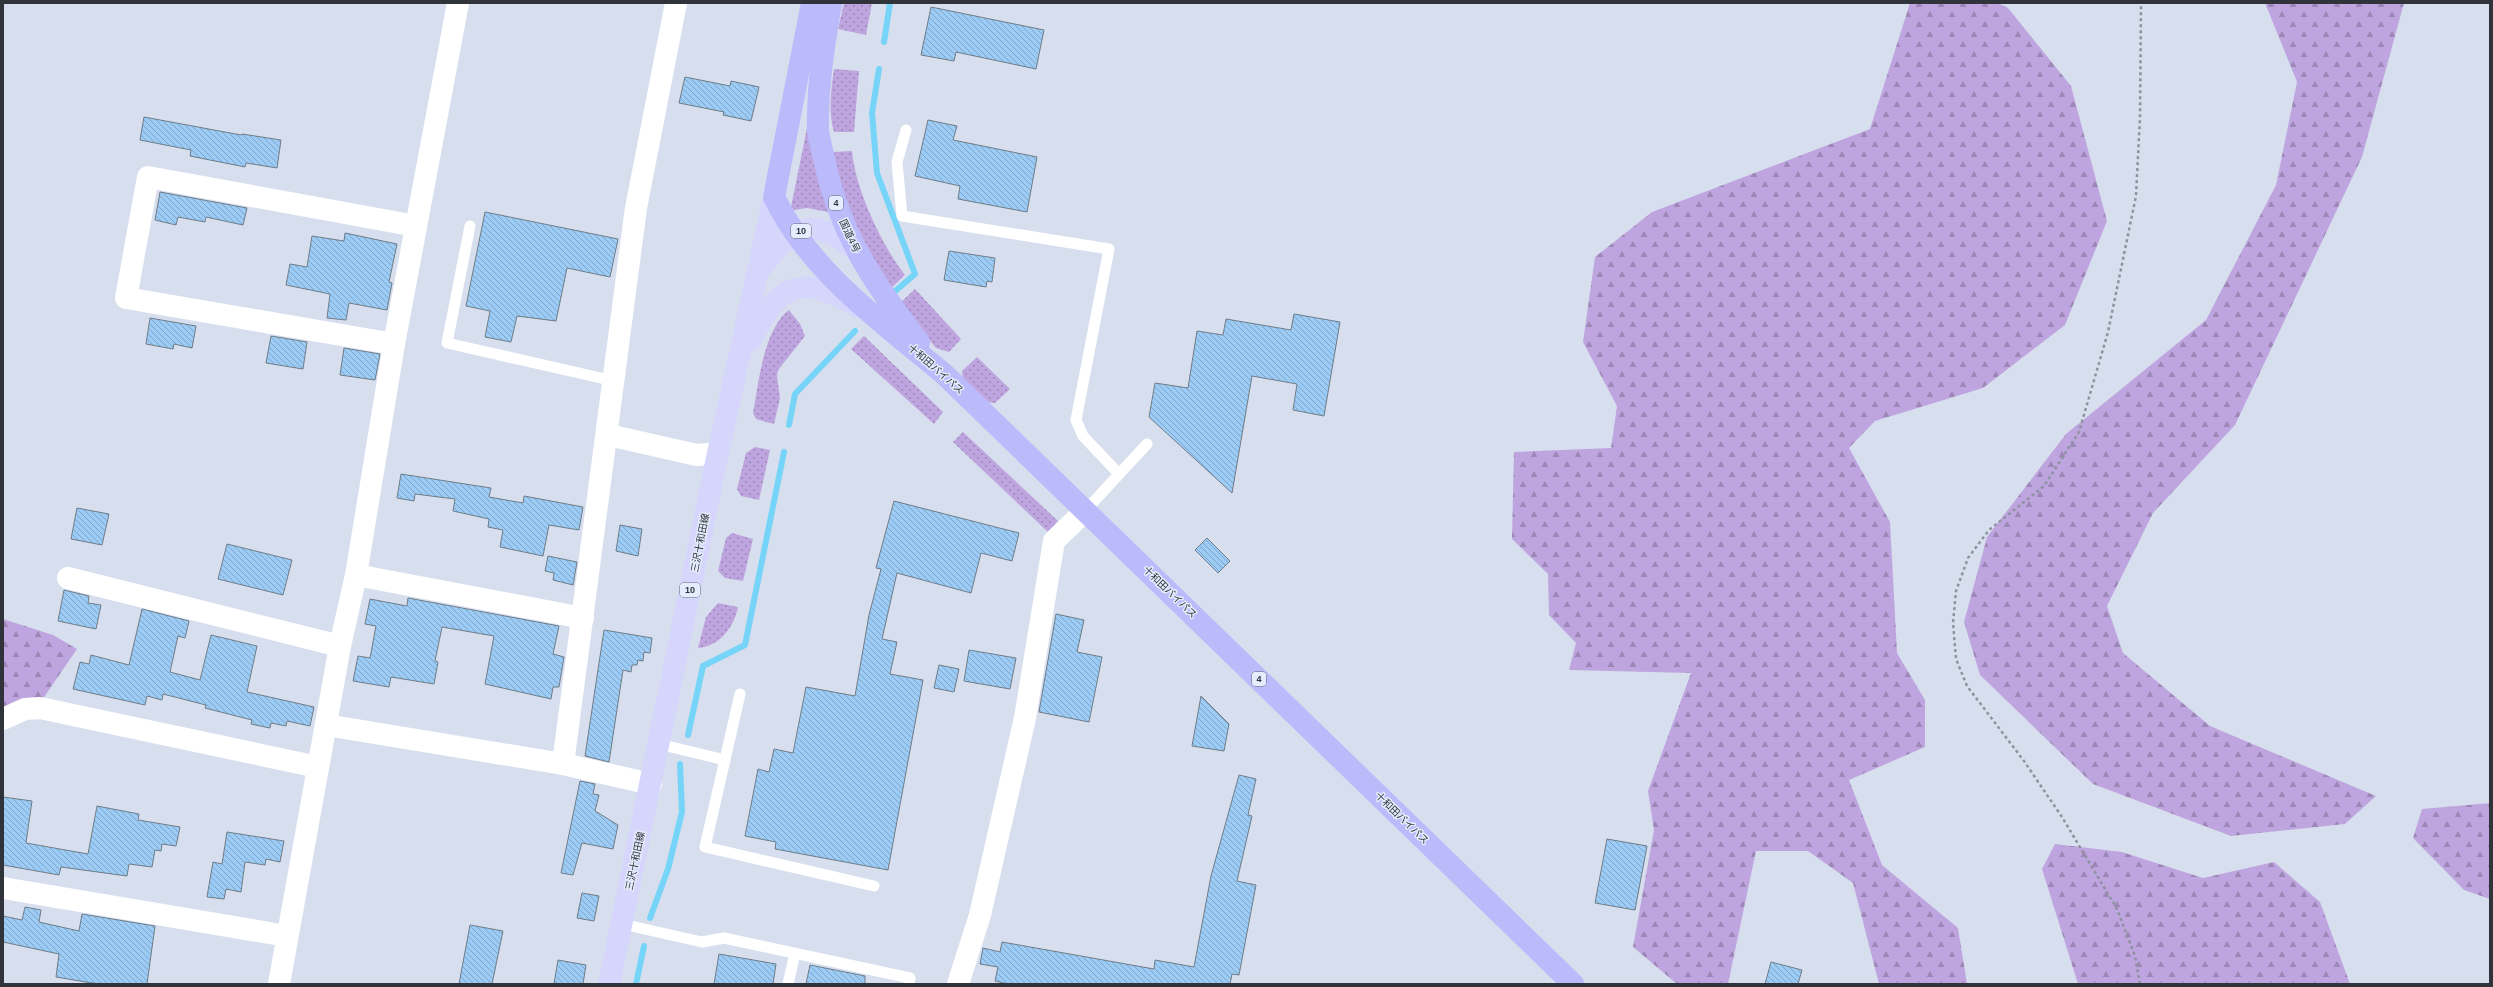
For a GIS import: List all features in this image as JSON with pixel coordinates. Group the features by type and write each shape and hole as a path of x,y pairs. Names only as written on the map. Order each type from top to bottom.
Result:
{"highway":[{"path":"774,197 812,3"},
{"name":"国道4号","path":"831,3 819,78 818,132 830,185 856,250 879,290 944,374"},
{"name":"十和田バイパス","path":"774,197 786,224 840,285 944,374 1086,510 1573,984"}],"main road":[{"name":"三沢十和田線","path":"609,984 718,453 774,197"},
{"name":"10","path":"757,273 777,246 794,233 806,229 830,232 856,250"},
{"name":"10","path":"736,371 768,307 779,297 795,289 809,286 823,289 843,297 878,319"}],"street":[{"path":"279,984 340,646 356,575 394,344 458,3"},
{"path":"563,764 608,435 636,208 676,3"},
{"path":"394,344 126,298 148,178 416,226"},
{"path":"608,435 696,455 718,453"},
{"path":"958,984 980,915 1025,718 1054,541 1086,510"},
{"path":"356,575 583,618"},
{"path":"68,578 340,646"},
{"path":"3,719 25,709 40,708 318,767"},
{"path":"326,725 563,764 651,784"},
{"path":"3,888 287,936"}],"lane":[{"path":"906,130 897,162 902,216 1108,249 1076,420 1083,436 1119,474"},
{"path":"470,226 447,343 614,381"},
{"path":"1086,510 1147,444"},
{"path":"740,694 706,847 874,886"},
{"path":"659,744 725,760"},
{"path":"622,924 702,942 724,938 910,978 909,984"},
{"path":"788,984 795,953"}],"path":[{"path":"2140,984 2135,956 2117,909 2062,817 2024,760 1967,686 1956,659 1953,623 1956,591 1968,558 1989,530 2044,486 2079,432 2108,332 2136,196 2140,117 2141,3"}],"green space":[{"path":"844,3 872,3 866,35 838,29"},
{"path":"1910,3 1998,3 2008,8 2071,86 2107,221 2065,325 1983,388 1875,421 1849,448 1890,522 1897,653 1925,700 1925,747 1849,780 1882,865 1958,928 1967,984 1879,984 1853,883 1808,851 1756,851 1728,984 1677,984 1633,947 1654,830 1648,791 1691,673 1569,670 1576,643 1549,615 1548,574 1512,539 1514,452 1611,448 1617,406 1583,342 1595,257 1652,212 1870,129"},
{"path":"2265,3 2404,3 2362,157 2235,425 2153,513 2107,606 2123,653 2210,726 2376,796 2345,824 2231,836 2093,784 1980,675 1964,622 1987,537 2066,434 2206,320 2276,185 2297,82"},
{"path":"834,69 859,71 854,132 834,132 831,117 831,93"},
{"path":"807,128 828,212 807,208 794,210 791,207"},
{"path":"852,151 858,182 871,216 887,249 905,275 890,289 847,215 833,152"},
{"path":"915,289 961,339 949,352 936,348 899,304"},
{"path":"789,310 800,324 805,336 778,370 777,376 780,398 774,424 756,419 753,413 760,372 768,343 773,330 780,319"},
{"path":"864,336 943,412 934,424 851,349"},
{"path":"977,357 1010,389 995,403 987,402 963,380 962,371"},
{"path":"963,432 1058,521 1048,532 953,442"},
{"path":"755,447 770,450 759,500 741,496 737,489 746,453"},
{"path":"732,533 753,539 743,581 725,578 718,571 726,538"},
{"path":"718,603 738,607 733,622 725,634 713,644 698,648 706,617"},
{"path":"3,619 53,635 77,649 42,700 3,711"},
{"path":"2490,803 2490,899 2464,890 2413,838 2422,809"},
{"path":"2055,844 2122,852 2203,878 2274,862 2320,902 2350,984 2078,984 2042,869"}],"building":[{"path":"931,7 1044,30 1036,69 956,52 954,61 921,55"},
{"path":"685,77 730,86 731,81 759,87 751,121 723,115 724,112 679,103"},
{"path":"144,117 241,135 281,140 277,168 246,163 245,167 190,156 191,150 140,140"},
{"path":"928,120 957,126 953,140 1037,157 1027,212 958,199 960,186 915,176"},
{"path":"160,192 247,208 243,225 206,217 205,222 178,217 176,225 155,220"},
{"path":"485,212 618,239 610,277 567,268 556,321 517,316 511,342 485,337 490,311 466,306"},
{"path":"345,233 397,244 389,282 392,283 387,310 349,303 346,320 327,318 330,294 286,285 290,264 307,267 312,236 344,241"},
{"path":"949,251 995,258 992,282 987,281 986,287 944,280"},
{"path":"1294,314 1340,322 1324,416 1293,410 1297,384 1252,376 1232,493 1149,417 1155,383 1188,388 1197,331 1223,335 1226,319 1291,330"},
{"path":"150,318 196,326 192,348 174,344 173,349 146,344"},
{"path":"271,336 307,342 303,369 266,363"},
{"path":"344,348 380,354 375,380 340,375"},
{"path":"401,474 491,488 489,497 523,503 524,496 583,507 579,530 549,525 543,556 500,547 503,530 488,527 489,519 453,511 455,499 415,494 414,501 397,498"},
{"path":"894,501 1019,533 1012,561 981,553 971,593 897,573 882,639 897,642 890,674 923,680 888,870 775,849 776,842 745,836 758,769 769,772 774,749 793,753 806,687 855,696 869,615 881,569 876,568"},
{"path":"77,508 109,514 102,545 71,539"},
{"path":"620,525 642,529 638,556 616,551"},
{"path":"1207,538 1230,561 1218,573 1195,550"},
{"path":"227,544 292,560 283,595 218,579"},
{"path":"548,556 577,562 573,585 553,580 554,573 545,571"},
{"path":"64,590 89,596 88,603 101,605 96,629 58,621"},
{"path":"408,598 559,626 553,654 564,657 559,687 553,687 551,699 485,684 494,636 442,627 435,661 438,662 434,684 391,677 389,687 353,681 358,656 370,658 376,626 365,624 370,599 407,606"},
{"path":"142,609 189,621 185,638 178,636 170,672 200,680 211,635 257,646 247,692 314,707 310,726 287,721 286,726 271,723 270,728 251,724 252,720 205,708 206,705 163,694 162,700 147,696 145,705 73,689 80,662 89,664 91,655 129,665"},
{"path":"1056,614 1084,620 1077,652 1102,657 1089,722 1039,712"},
{"path":"604,630 652,638 650,653 644,652 643,661 638,660 637,665 632,665 631,672 623,670 609,762 585,756"},
{"path":"969,650 1016,658 1010,689 964,681"},
{"path":"939,665 959,669 954,692 934,688"},
{"path":"1201,696 1229,724 1224,751 1192,746"},
{"path":"1239,775 1256,779 1248,815 1252,816 1237,881 1256,885 1239,975 1232,974 1230,984 1008,984 995,981 998,967 980,964 983,948 1000,952 1002,942 1154,969 1155,960 1194,967 1211,876"},
{"path":"580,781 595,784 593,794 599,795 595,811 618,825 613,849 582,843 573,875 561,873"},
{"path":"3,797 32,801 26,843 88,854 97,806 139,814 138,820 180,827 176,846 162,844 161,851 155,850 152,867 129,864 127,876 61,867 59,875 3,865"},
{"path":"227,832 284,841 280,862 266,859 265,865 245,862 241,892 226,889 224,899 207,897 213,862 222,864"},
{"path":"1607,839 1647,846 1635,910 1595,903"},
{"path":"582,893 599,896 594,921 577,918"},
{"path":"25,907 41,910 39,922 79,931 82,914 155,926 147,984 98,984 56,977 59,954 3,942 3,916 22,920"},
{"path":"470,925 503,931 492,984 459,984"},
{"path":"719,954 776,964 773,984 714,984"},
{"path":"558,960 586,965 583,984 554,984"},
{"path":"1771,962 1802,970 1798,984 1765,984"},
{"path":"810,965 865,976 865,984 806,984"}],"waterway":[{"path":"884,42 890,3"},
{"path":"879,69 872,113 877,173 915,274 893,293"},
{"path":"789,425 795,394 855,331"},
{"path":"688,735 703,666 745,645 784,452"},
{"path":"650,918 668,869 682,812 680,764"},
{"path":"636,984 644,946"}]}
